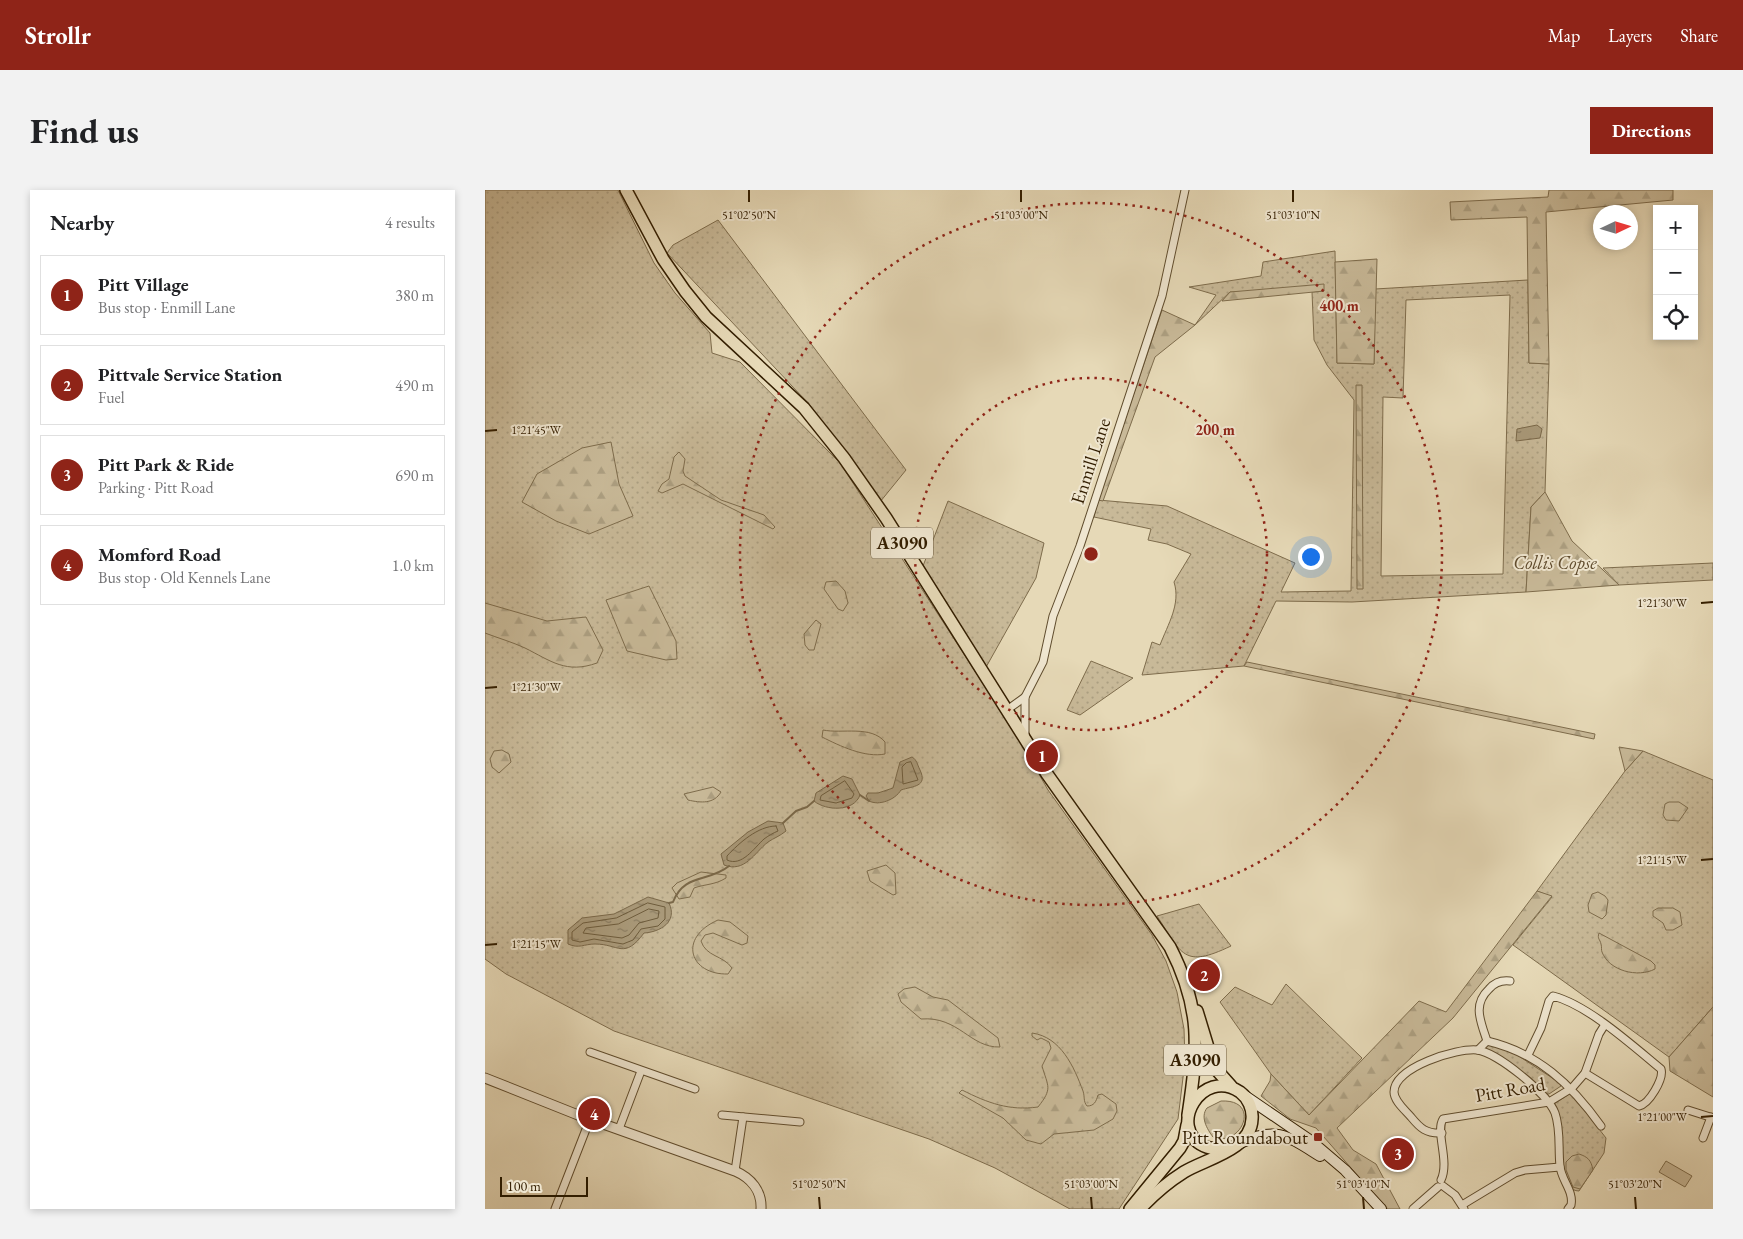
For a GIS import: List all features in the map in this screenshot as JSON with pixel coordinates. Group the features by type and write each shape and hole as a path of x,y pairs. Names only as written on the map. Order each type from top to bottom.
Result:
{"main road":[{"name":"A3090","path":"626,190 663,259 706,317 804,408 844,458 886,518 1047,774 1170,947 1184,975 1193,1005 1196,1052 1184,1142 1130,1209"},
{"name":"A3090","path":"1193,1005 1201,1018 1214,1067 1231,1086"},
{"path":"1245,1096 1251,1107 1252,1123 1245,1137 1234,1147 1205,1147 1192,1136 1188,1119 1199,1095 1208,1088 1215,1086 1231,1086 1298,1131 1345,1170 1381,1209"},
{"path":"1140,1209 1183,1172 1265,1133 1281,1134 1329,1161 1355,1182"}],"street":[{"name":"Enmill Lane","path":"1025,739 1025,697 1043,662 1053,616 1080,546 1162,296 1185,190"},
{"path":"1007,710 1025,697"},
{"path":"1487,1041 1479,1012 1479,1004 1489,988 1502,980 1511,981"},
{"path":"1528,1055 1541,1028 1549,1001 1553,996 1570,1002 1615,1032 1661,1069 1662,1078 1644,1104 1639,1106 1585,1073"},
{"name":"Pitt Road","path":"1442,1133 1441,1123 1446,1117 1549,1102 1571,1088 1585,1073 1599,1034 1604,1026"},
{"path":"1413,1209 1441,1184 1445,1163 1442,1133 1427,1133 1420,1128 1396,1099 1394,1091 1396,1083 1433,1057 1478,1050 1487,1041"},
{"path":"1487,1041 1528,1055 1560,1077 1601,1126"},
{"path":"1478,1050 1521,1075 1549,1102 1558,1124 1560,1167 1565,1185 1572,1194 1571,1205 1568,1209"},
{"path":"590,1052 610,1061 695,1089"},
{"path":"619,1129 641,1071"},
{"path":"485,1078 735,1171 754,1184 760,1195 761,1209"},
{"path":"1689,1110 1712,1117 1703,1138"},
{"path":"722,1115 800,1122"},
{"path":"735,1171 743,1117"},
{"path":"555,1209 590,1118"},
{"path":"1441,1184 1455,1195 1463,1207 1515,1173 1525,1170 1560,1167"}],"green space":[{"path":"485,190 618,190 654,263 675,293 710,333 712,353 740,362 840,463 1019,739 1048,790 1152,935 1166,961 1177,992 1184,1029 1185,1061 1178,1119 1119,1209 1070,1209 995,1168 929,1139 614,1031 506,974 485,959"},
{"path":"1549,190 1673,190 1673,200 1620,205 1593,205 1593,208 1546,212 1549,364 1529,363 1527,217 1451,220 1450,202 1548,197"},
{"path":"718,220 906,470 880,502 848,455 808,403 667,253 673,245"},
{"path":"1335,251 1337,363 1374,364 1375,289 1528,280 1529,363 1549,364 1545,492 1531,507 1526,592 1352,602 1276,601 1244,666 1142,675 1152,642 1160,645 1170,622 1176,598 1174,582 1191,554 1167,544 1148,540 1151,529 1094,517 1098,500 1167,506 1295,563 1281,592 1351,591 1354,400 1327,365 1314,340 1312,292 1324,291 1230,292 1195,325 1216,295 1189,287 1261,276 1263,262","holes":["1510,295 1503,574 1381,576 1383,397 1403,398 1406,300"]},
{"path":"1377,259 1374,364 1337,363 1335,262"},
{"path":"1324,284 1324,291 1222,301 1230,292"},
{"path":"1162,310 1195,325 1155,357 1103,501 1098,500"},
{"path":"1356,385 1362,385 1363,589 1357,589"},
{"path":"611,442 619,484 633,516 589,534 556,521 522,502 537,474 582,448"},
{"path":"679,452 685,459 683,471 685,476 721,500 764,515 775,527 773,529 683,484 662,493 658,491 662,484 669,479 674,457"},
{"name":"Collis Copse","path":"1545,492 1572,541 1619,585 1526,592 1531,507"},
{"path":"948,501 1044,543 1036,578 985,669 923,566"},
{"path":"1713,563 1713,580 1619,585 1603,568"},
{"path":"836,581 845,591 848,603 843,611 838,609 824,589 826,582"},
{"path":"649,586 676,641 677,659 666,660 627,651 606,600"},
{"path":"485,603 547,621 586,617 603,650 597,663 586,666 567,667 485,633"},
{"path":"816,620 821,624 814,650 809,650 805,645 804,634"},
{"path":"1091,661 1133,678 1080,715 1067,710"},
{"path":"1247,662 1595,734 1594,739 1244,666"},
{"path":"823,730 856,731 872,734 885,742 885,754 861,753 845,747 822,737"},
{"path":"1619,747 1643,751 1625,771"},
{"path":"502,750 509,754 511,762 499,773 492,767 490,759 494,751"},
{"path":"1643,751 1713,780 1713,1007 1669,1057 1513,945 1552,897 1537,891 1625,771"},
{"path":"713,787 721,792 715,799 707,802 688,800 684,794"},
{"path":"1679,802 1688,808 1679,821 1666,820 1663,815 1665,804"},
{"path":"886,865 895,873 896,894 893,895 870,881 867,871"},
{"path":"701,872 726,875 726,878 694,888 690,897 679,899 672,888 677,883"},
{"path":"1537,891 1552,896 1453,1018 1337,1128 1353,1150 1376,1164 1400,1209 1387,1209 1316,1128 1290,1119 1261,1096 1270,1081 1271,1074 1309,1115 1419,1001 1446,1012"},
{"path":"1598,892 1608,900 1606,915 1602,919 1589,912 1588,905 1592,894"},
{"path":"1199,904 1231,946 1215,953 1193,957 1185,954 1179,948 1157,916"},
{"path":"1658,908 1673,908 1680,912 1682,925 1673,930 1666,930 1663,923 1653,916 1653,911"},
{"path":"718,920 730,922 748,936 747,943 742,945 713,933 705,935 701,941 707,950 732,968 728,974 715,973 705,969 697,962 693,954 693,945 697,936 705,928"},
{"path":"1599,933 1651,961 1655,965 1655,969 1648,972 1633,973 1617,968 1606,959 1602,952 1598,938"},
{"path":"1286,984 1362,1058 1309,1115 1271,1074 1220,1002 1235,987 1272,1005"},
{"path":"915,987 933,997 948,1000 998,1038 1000,1047 980,1043 945,1022 934,1019 921,1019 901,1002 898,994 904,989"},
{"path":"1713,1007 1713,1097 1670,1071 1669,1057"},
{"path":"1032,1033 1051,1040 1065,1054 1083,1091 1087,1106 1093,1104 1098,1095 1102,1094 1116,1104 1117,1111 1113,1119 1094,1130 1054,1134 1041,1144 1026,1140 1003,1118 959,1093 962,1090 981,1099 1008,1107 1038,1107 1046,1096 1048,1087 1042,1066 1051,1048 1049,1042 1041,1038 1037,1040 1032,1036"},
{"path":"1487,1044 1514,1053 1560,1083 1561,1086 1549,1094 1545,1094 1523,1073 1483,1050"},
{"path":"1571,1093 1606,1138 1604,1153 1579,1191 1571,1188 1565,1176 1554,1104"},
{"path":"1221,1101 1234,1102 1241,1107 1244,1114 1239,1130 1232,1136 1223,1139 1213,1137 1204,1119 1207,1108"},
{"path":"1579,1154 1589,1159 1593,1170 1580,1189 1573,1187 1566,1170 1566,1162 1572,1156"},
{"path":"1666,1161 1692,1176 1685,1187 1659,1172"}],"water":[{"path":"1537,425 1542,429 1540,438 1516,441 1517,429"},
{"path":"912,757 916,761 922,776 921,783 901,790 895,797 886,801 877,803 869,801 866,796 868,793 878,793 893,788 900,762"},
{"path":"843,776 852,779 860,795 857,801 846,807 832,808 825,807 814,801 816,793"},
{"path":"768,821 783,823 786,831 768,842 749,861 738,866 724,865 721,854 748,832"},
{"path":"648,897 669,903 671,916 666,925 656,931 644,933 631,946 621,949 603,945 578,946 568,944 568,930 582,918 614,914"}],"waterway":[{"path":"860,795 869,801"},
{"path":"783,823 796,811 807,807 814,801"},
{"path":"669,903 673,902 683,887 690,882 713,875 729,866"}],"place":[{"name":"Pitt Village","path":"1042,756"},
{"name":"Pittvale Service Station","path":"1204,975"},
{"name":"Momford Road","path":"594,1114"},
{"name":"Pitt Roundabout","path":"1318,1137"},
{"name":"Pitt Park & Ride","path":"1398,1154"}]}
